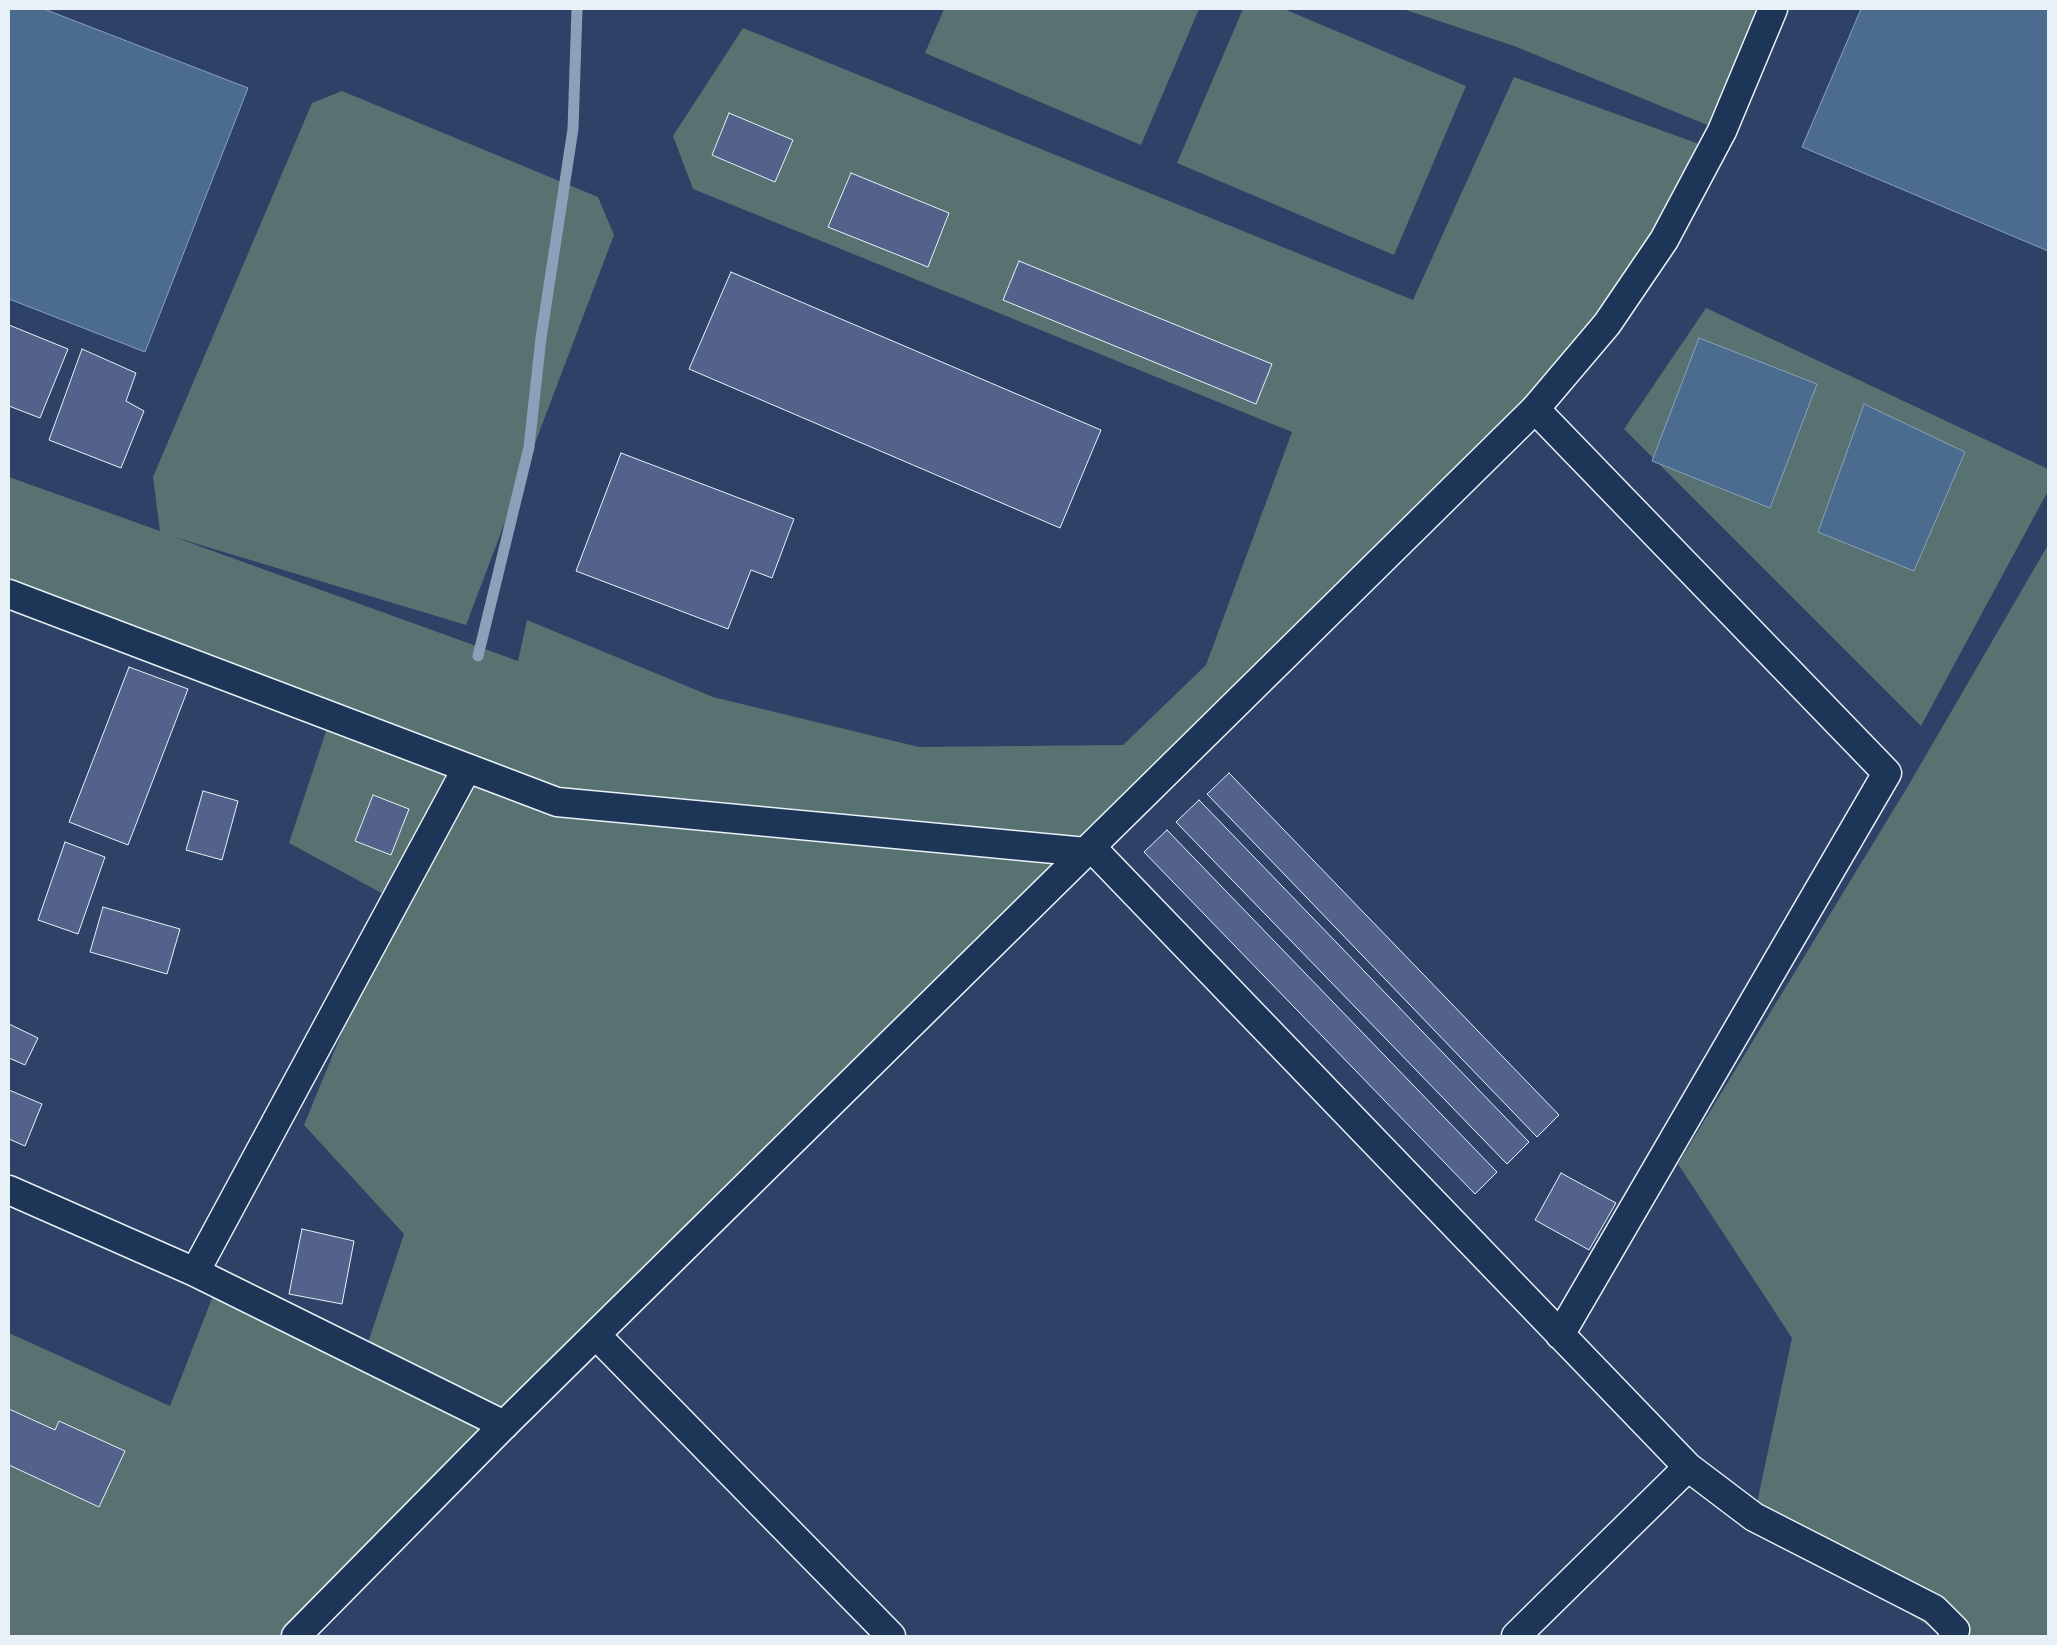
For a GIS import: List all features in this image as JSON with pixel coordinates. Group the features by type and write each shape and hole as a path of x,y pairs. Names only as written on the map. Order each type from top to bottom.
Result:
{"street":[{"path":"296,1636 504,1425 1535,409 1607,324 1664,240 1722,131 1773,9"},
{"path":"1535,409 1887,773 1560,1335"},
{"path":"9,594 557,802 1088,849 1688,1467 1754,1517 1934,1609 1955,1630 1954,1636"},
{"path":"195,1272 467,768"},
{"path":"9,1190 195,1272 504,1425"},
{"path":"596,1335 891,1636"},
{"path":"1516,1636 1688,1467"}],"green space":[{"path":"944,9 1199,9 1141,145 925,53"},
{"path":"1243,9 1284,9 1466,86 1394,255 1177,163"},
{"path":"1403,9 1773,9 1722,131 1514,46"},
{"path":"743,28 1413,300 1514,77 1713,149 1582,353 295,1636 9,1636 9,1333 170,1406 218,1283 364,1355 404,1234 304,1125 400,891 474,771 9,594 9,477 160,531 153,477 312,103 342,91 598,197 614,235 466,625 174,537 518,661 527,620 713,697 919,747 1123,745 1206,665 1292,432 693,189 673,136"},
{"path":"1706,308 2048,469 2048,491 1921,726 1624,429"},
{"path":"2048,545 2048,1636 1945,1636 1754,1517 1792,1338 1678,1164 1908,786"},
{"path":"328,725 463,775 387,896 289,843"}],"water":[{"path":"9,9 44,9 248,88 145,352 9,299"},
{"path":"1861,9 2048,9 2048,251 1802,147"},
{"path":"1699,338 1817,384 1770,508 1652,461"},
{"path":"1864,404 1965,452 1914,571 1818,532"}],"building":[{"path":"729,113 793,140 775,182 712,155"},
{"path":"851,173 949,213 928,267 828,227"},
{"path":"1019,261 1272,364 1256,404 1003,300"},
{"path":"731,272 1101,430 1060,528 689,369"},
{"path":"9,325 68,349 40,418 9,406"},
{"path":"82,349 136,373 126,401 144,411 121,468 49,440"},
{"path":"621,453 794,519 772,578 751,570 728,629 576,571"},
{"path":"129,667 188,689 128,845 69,822"},
{"path":"1229,773 1559,1115 1537,1137 1207,794"},
{"path":"203,791 238,801 222,860 186,850"},
{"path":"373,795 409,809 391,855 355,841"},
{"path":"1199,800 1529,1142 1507,1164 1176,822"},
{"path":"1167,830 1497,1172 1475,1194 1144,852"},
{"path":"65,842 105,857 78,934 38,920"},
{"path":"103,907 180,929 167,974 90,952"},
{"path":"9,1024 38,1038 25,1065 9,1058"},
{"path":"9,1090 42,1104 25,1146 9,1139"},
{"path":"1561,1173 1616,1203 1589,1250 1535,1220"},
{"path":"302,1229 354,1241 342,1304 289,1294"},
{"path":"9,1409 55,1430 59,1421 125,1451 99,1507 9,1465"}],"waterway":[{"path":"478,656 529,447 541,338 573,129 577,9"}]}
